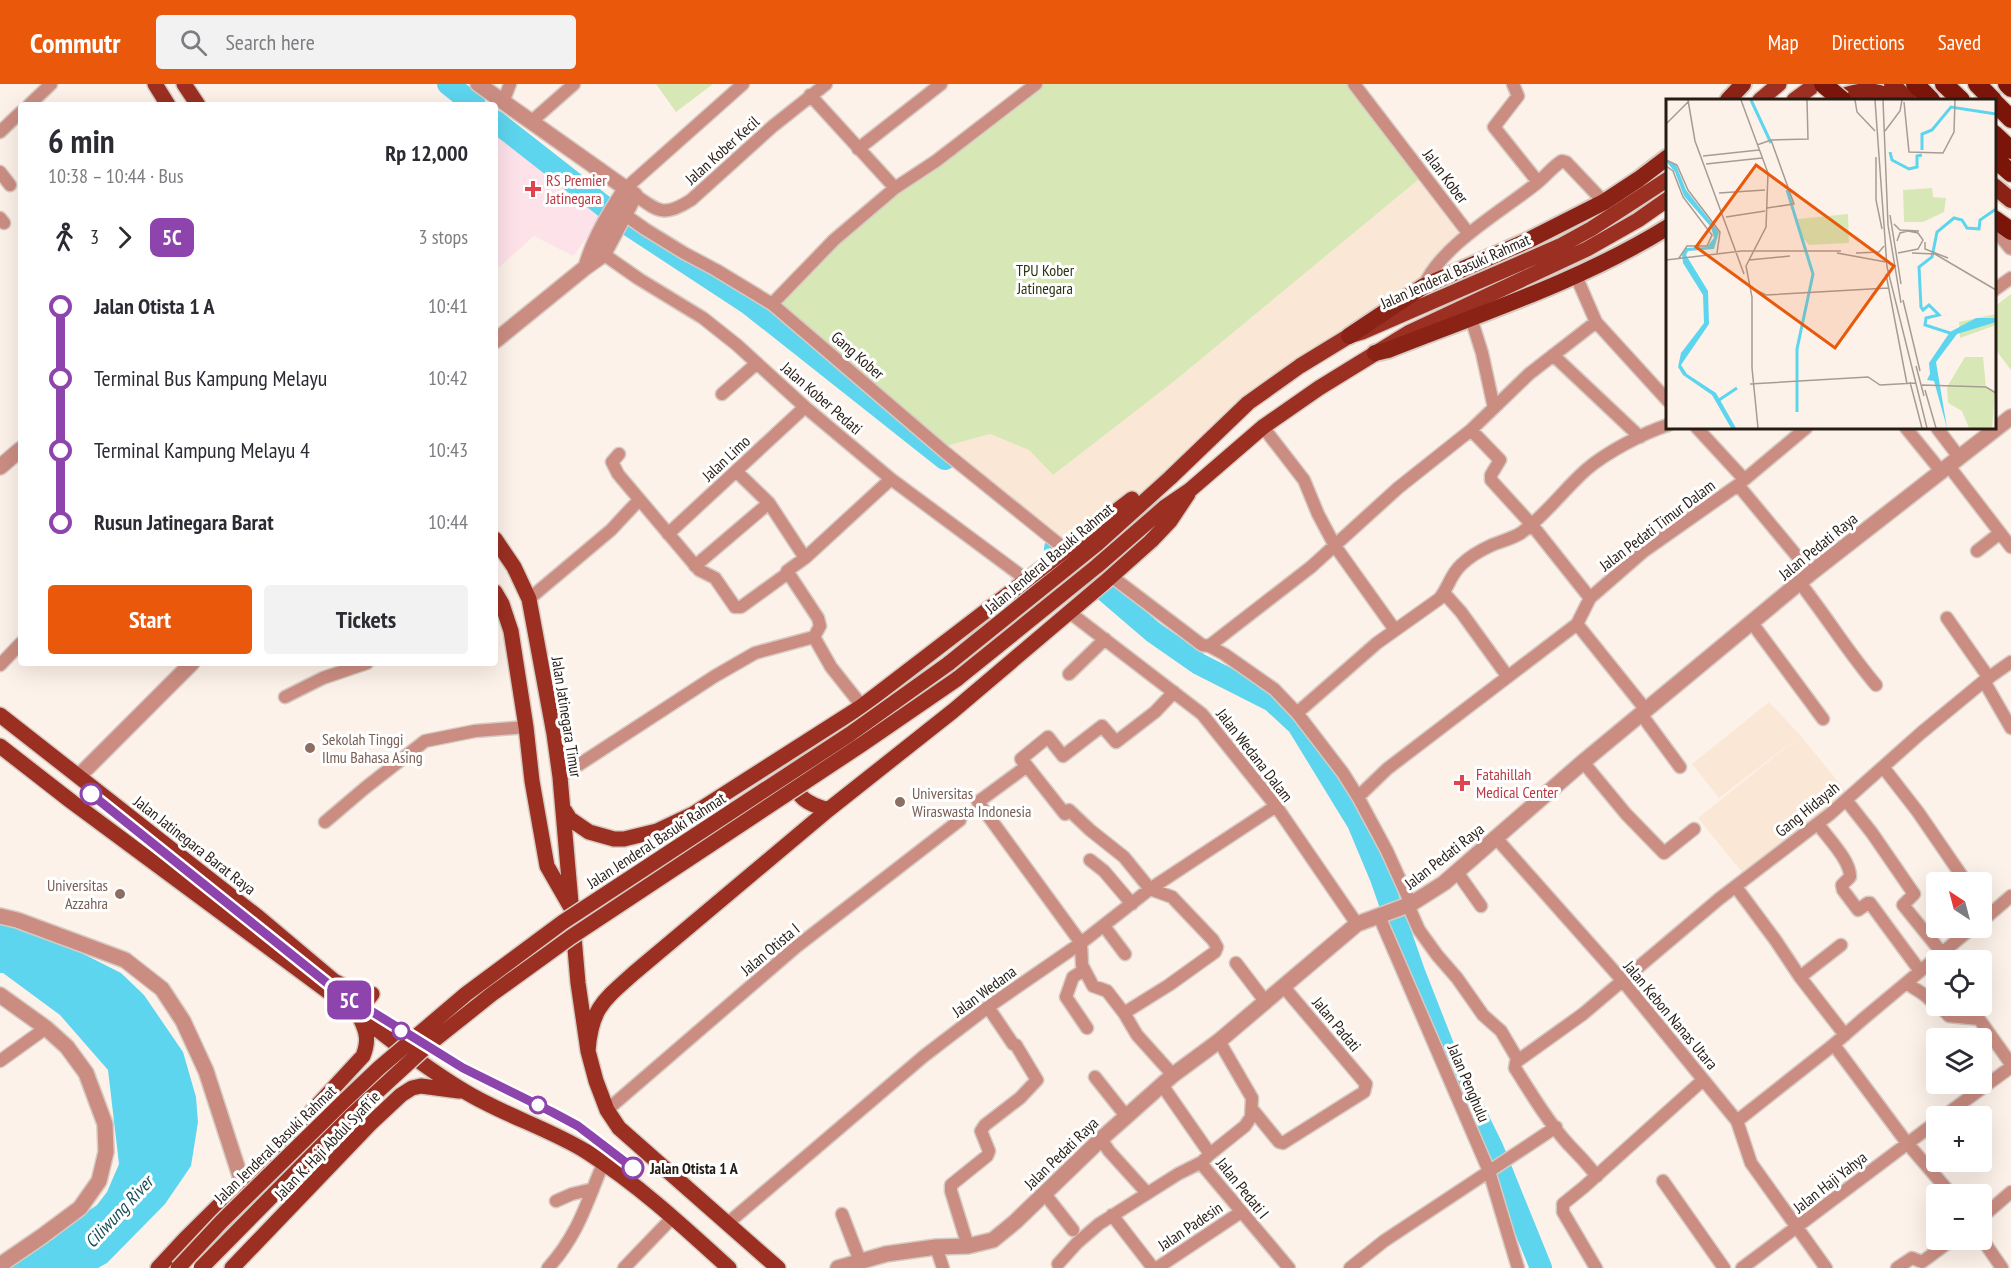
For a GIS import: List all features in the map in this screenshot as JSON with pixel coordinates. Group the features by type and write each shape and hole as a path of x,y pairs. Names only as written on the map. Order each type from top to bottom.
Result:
{"highway":[{"path":"1729,99 1743,84"},
{"path":"1822,84 1841,99"},
{"path":"1892,84 1907,99"},
{"path":"1915,84 1930,99"},
{"path":"1923,84 1938,99"},
{"path":"1944,84 1960,99"},
{"path":"1977,84 1992,99"},
{"path":"1985,84 2011,108"},
{"path":"2007,84 2011,88"},
{"path":"1837,99 1853,93 1877,91 1892,99"},
{"path":"1996,103 2011,119"},
{"path":"1996,135 2011,150"},
{"path":"1996,153 2011,167"},
{"path":"1349,336 1424,286 1527,241 1604,202 1666,159"},
{"path":"1996,159 2011,173"},
{"path":"1996,187 2011,200"},
{"path":"1996,220 2011,231"},
{"path":"1375,353 1388,350 1576,276 1666,228"}],"main road":[{"path":"154,84 166,102"},
{"path":"184,84 196,102"},
{"path":"1761,99 1779,84"},
{"path":"1795,99 1816,84"},
{"name":"Jalan Jenderal Basuki Rahmat","path":"178,1268 221,1222 358,1088 466,994 563,922 850,734 948,664 1097,543 1170,478 1248,403 1300,366 1349,336 1560,246 1627,207 1666,180"},
{"name":"Jalan Jenderal Basuki Rahmat","path":"201,1268 359,1108 428,1045 492,994 571,937 957,679 1166,507 1190,490 1263,427 1319,388 1410,332 1587,249 1638,220 1666,200"},
{"name":"Jalan Jenderal Basuki Rahmat","path":"562,806 570,819 589,832 604,838 624,839 657,831 693,814 862,706 1064,550 1150,486 1177,469"},
{"name":"Jalan Jenderal Basuki Rahmat","path":"588,1051 589,1029 593,1017 607,997 828,810 953,711 1108,579 1170,521 1190,490"},
{"name":"Jalan Jatinegara Timur","path":"498,543 514,567 529,599 552,724 560,777 578,983 588,1051 596,1082 607,1110 619,1128 778,1268"},
{"name":"Jalan Jatinegara Timur","path":"498,597 511,631 532,782 547,866 571,909"},
{"name":"Jalan Jatinegara Barat Raya","path":"0,715 258,918 334,981 352,990 372,994 357,1013"},
{"path":"0,746 357,1013 397,1046 465,1092 572,1143 633,1184 729,1268"},
{"path":"792,752 788,772 797,793 808,803 828,810"},
{"name":"Jalan K. Haji Abdul Syafi'ie","path":"158,1268 290,1136 363,1056 367,1033 357,1013"},
{"name":"Jalan K. Haji Abdul Syafi'ie","path":"232,1268 370,1124 401,1095 412,1088 422,1086 465,1092"},
{"path":"290,1136 303,1137 317,1150 321,1165 320,1177"}],"street":[{"path":"32,102 51,84"},
{"path":"478,84 630,192"},
{"path":"503,102 510,84"},
{"path":"532,121 574,84"},
{"path":"498,339 586,267 597,252 630,192 743,84"},
{"name":"Jalan Kober Kecil","path":"630,192 653,209 662,211 676,209 691,200 741,153 826,84"},
{"path":"858,148 941,84"},
{"path":"772,304 834,240 895,188 936,161 1036,84"},
{"name":"Jalan Kober","path":"1354,84 1469,234"},
{"path":"1513,84 1518,96 1494,127 1538,182"},
{"path":"810,95 895,188"},
{"path":"0,132 18,115"},
{"path":"1424,286 1437,264 1469,234 1538,182 1559,163 1566,162 1604,202"},
{"path":"0,171 10,185"},
{"name":"Gang Kober","path":"618,212 772,304 946,453 1064,550"},
{"path":"1996,227 2011,247"},
{"name":"Jalan Kober Pedati","path":"597,252 703,318 891,479 1027,580"},
{"path":"1576,276 1596,322 1666,399"},
{"path":"1996,289 2011,278"},
{"path":"1471,318 1482,353 1494,408"},
{"path":"1209,646 1311,567 1398,488 1472,430 1529,374 1596,322"},
{"path":"1553,355 1640,437"},
{"path":"722,394 757,363"},
{"name":"Jalan Limo","path":"668,534 805,407"},
{"name":"Jalan Pedati Raya","path":"1996,428 2011,417"},
{"path":"1297,713 1395,630 1439,599 1453,573 1462,564 1493,544 1507,541 1532,525 1588,468 1652,430 1666,426"},
{"path":"1263,427 1305,480 1318,514 1335,546 1395,630"},
{"path":"1699,429 1741,482 1805,578 1822,610 1876,685"},
{"name":"Jalan Pedati Timur Dalam","path":"1358,797 1388,769 1577,624 1590,598 1644,551 1741,482 1805,429"},
{"path":"1907,429 1949,464 2011,547"},
{"path":"1937,429 1949,464"},
{"name":"Jalan Pedati Raya","path":"838,1268 886,1254 936,1247 968,1246 993,1240 1167,1080 1218,1041 1357,924 1407,905 1444,883 1583,762 1805,578 1995,429"},
{"path":"1472,430 1500,460 1491,475 1491,480 1532,525 1590,598"},
{"path":"0,467 18,452"},
{"path":"618,454 612,462 614,468 695,566 715,578 733,605 737,607 741,607 788,573 788,569 805,558 891,479"},
{"path":"736,471 769,503 805,558"},
{"path":"529,599 611,530 639,500"},
{"path":"695,566 769,503"},
{"path":"1977,551 2000,533"},
{"path":"560,777 715,676 755,653 814,637 820,626 818,618 788,573"},
{"path":"1108,579 1204,646 1209,646 1274,689 1297,713 1343,773 1358,797 1387,851 1419,930 1483,1015 1501,1031 1518,1060 1515,1068 1556,1127 1597,1176"},
{"path":"1444,593 1461,612 1508,677"},
{"name":"Jalan Wedana Dalam","path":"1072,610 1105,639 1202,714 1276,806 1357,924"},
{"path":"1947,618 1987,679 2011,728"},
{"path":"1752,623 1766,638 1823,719"},
{"path":"1577,624 1644,712 1680,767"},
{"path":"814,637 831,667 862,706"},
{"path":"1069,674 1105,639"},
{"path":"0,665 18,646"},
{"name":"Gang Hidayah","path":"1518,1060 1583,1014 1719,899 1818,824 1921,733 2011,662"},
{"path":"79,776 189,666"},
{"path":"285,698 323,678 358,666"},
{"path":"1124,1013 1187,973 1215,952 1217,947 1172,897 1150,889 1124,857 1069,810 1065,814 1021,759 1048,737 1063,756 1102,726 1116,742 1155,712 1174,692"},
{"path":"324,822 425,741 475,731 526,727"},
{"path":"1583,762 1626,814 1664,854 1694,829"},
{"path":"1026,766 978,802 1081,943 1082,965 1093,986 1107,991 1124,1013 1167,1080 1206,1158 1112,1215 1077,1243 1058,1264"},
{"path":"1883,768 1918,812 1959,872"},
{"path":"1846,800 1914,894 1903,904 1940,950"},
{"name":"Jalan Wedana","path":"728,1223 924,1056 988,1007 1081,943 1150,889 1276,806"},
{"name":"Jalan Otista I","path":"607,1110 796,947 960,820"},
{"path":"1818,824 1841,854 1850,871 1850,877 1842,888 1857,909 1870,903 1920,971"},
{"name":"Jalan Kebon Nanas Utara","path":"1496,838 1622,980 1737,1121 1751,1163 1826,1268"},
{"path":"1090,860 1104,872 1132,904"},
{"path":"1457,872 1481,906"},
{"path":"1736,887 1800,977 1845,1035"},
{"path":"1992,912 2011,897"},
{"path":"0,916 17,920 125,960 162,989 183,1021 206,1071 242,1182"},
{"name":"Jalan Penghulu","path":"1380,916 1496,1166 1518,1268"},
{"path":"1104,926 1125,954"},
{"path":"1944,950 1959,938"},
{"path":"1800,977 1841,945"},
{"path":"1236,963 1265,1001"},
{"path":"1737,1121 1834,1045 1926,966"},
{"path":"1084,970 1073,977 1066,997 1087,1028"},
{"path":"1907,983 1926,995"},
{"name":"Jalan Padati","path":"1252,1109 1279,1142 1283,1143 1364,1092 1366,1084 1283,986"},
{"path":"0,995 46,1028 67,1047 86,1073 105,1124 106,1152 99,1181 80,1208 0,1265"},
{"path":"968,1246 951,1185 987,1156 988,1151 981,1131 985,1125 1020,1098 1037,1080 1016,1045 1013,1044 988,1007"},
{"path":"1949,1016 1979,1019 2011,1065 1957,1106"},
{"path":"0,1061 46,1028"},
{"path":"1218,1041 1252,1098 1252,1109"},
{"path":"1834,1045 1907,1143 1942,1184"},
{"path":"1095,1077 1126,1116"},
{"path":"1596,1268 1563,1212 1563,1203 1597,1176 1703,1080"},
{"name":"Jalan Pedati I","path":"1252,1109 1251,1117 1245,1126 1206,1158 1204,1167 1289,1268"},
{"path":"1350,1268 1384,1240 1556,1127"},
{"name":"Jalan Haji Yahya","path":"1742,1268 1926,1129"},
{"path":"1101,1139 1147,1193"},
{"path":"548,1268 570,1242 584,1214 603,1164"},
{"path":"1663,1181 1724,1268"},
{"path":"556,1201 593,1189"},
{"path":"1992,1208 2011,1192"},
{"path":"1044,1193 1074,1230"},
{"name":"Jalan Padesin","path":"1155,1268 1241,1212"},
{"path":"842,1214 860,1261"},
{"path":"1112,1215 1155,1268"},
{"path":"624,1268 673,1217"},
{"path":"936,1247 944,1268"},
{"path":"1897,1268 1912,1258 1922,1262 1938,1250"},
{"path":"1990,1250 2002,1268"}],"shaded area":[{"name":"RS Premier Jatinegara","path":"498,133 604,215 573,256 534,236 498,268"},
{"path":"1424,175 1469,234 1429,276 1300,366 1177,469 1141,492 1065,549 939,448 990,434 1029,450 1053,475 1172,383"},
{"path":"1769,702 1801,736 1848,794 1745,876 1698,818 1800,736 1719,798 1692,764"}],"green space":[{"path":"656,84 713,84 676,112"},
{"name":"TPU Kober Jatinegara","path":"1036,84 1353,84 1424,175 1172,383 1053,475 1029,450 990,434 939,448 772,304 834,240"},
{"path":"2011,294 2011,370 1996,350 1996,305"}],"water":[{"name":"Ciliwung River","path":"0,921 50,937 121,973 144,995 183,1052 196,1097 198,1122 191,1166 165,1204 107,1263 98,1268 4,1268 97,1205 107,1192 119,1164 108,1070 60,1015 0,973"}],"waterway":[{"path":"448,84 471,102"},
{"path":"498,123 624,222 749,304 945,459"},
{"path":"1055,548 1153,632 1199,664 1272,701 1298,725 1358,823 1381,878 1445,1051 1492,1147 1541,1268"}],"bus line":[{"name":"5C","path":"91,794 347,999 363,1006 463,1068 578,1126 633,1168"}],"place":[{"name":"RS Premier Jatinegara","path":"533,189"},
{"name":"Sekolah Tinggi Ilmu Bahasa Asing","path":"310,748"},
{"name":"Fatahillah Medical Center","path":"1462,783"},
{"name":"Universitas Wiraswasta Indonesia","path":"900,802"},
{"name":"Universitas Azzahra","path":"120,894"},
{"name":"Jalan Otista 1 A","path":"633,1168"}]}
